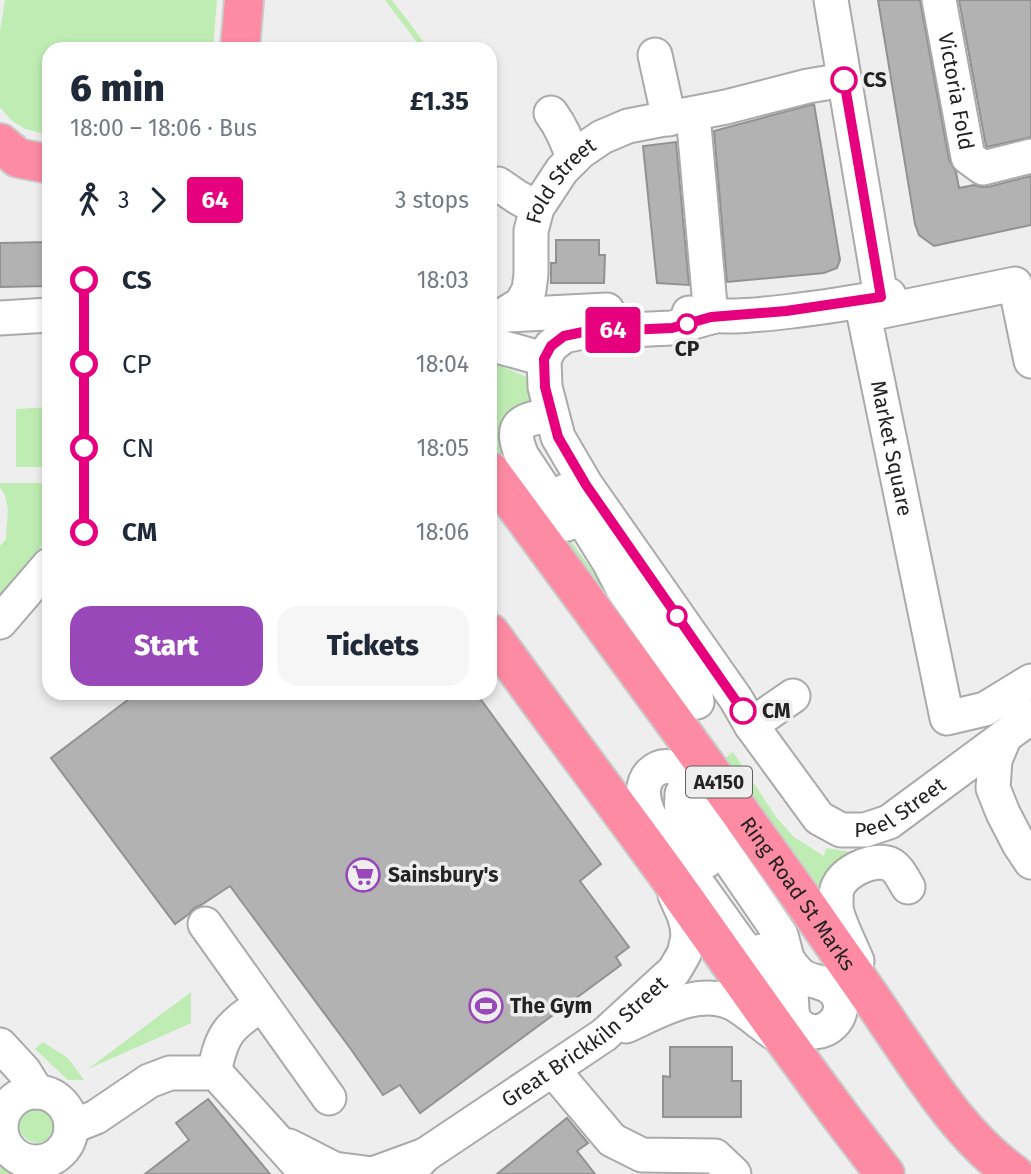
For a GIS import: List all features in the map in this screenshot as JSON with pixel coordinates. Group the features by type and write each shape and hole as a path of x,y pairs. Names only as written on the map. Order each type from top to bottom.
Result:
{"highway":[{"path":"241,42 244,0"},
{"name":"Ring Road St Marks","path":"497,481 729,797 940,1099 975,1139 1014,1174"},
{"path":"497,643 664,870 783,1040 885,1174"}],"street":[{"path":"831,0 881,297"},
{"name":"Victoria Fold","path":"939,0 968,157 983,168 1031,156"},
{"path":"655,55 680,116 711,317"},
{"name":"Fold Street","path":"497,323 521,304 529,290 531,231 537,208 562,170 580,152 602,137 628,126 844,80"},
{"path":"551,114 561,127 573,159"},
{"path":"498,184 537,208"},
{"path":"497,327 544,359 551,346 564,336 583,332 672,328 711,317 824,307 1031,263"},
{"name":"Market Square","path":"1031,361 1015,284 864,315 947,718 985,709 1031,681"},
{"path":"497,325 618,310 676,311 711,317"},
{"path":"0,318 42,315"},
{"name":"Peel Street","path":"544,359 545,387 554,426 586,485 736,699 755,731 819,818 841,830 865,830 889,821 1018,727"},
{"path":"554,426 532,418 522,423 516,433 522,456 598,569 623,589 685,675 695,691 697,702"},
{"path":"0,622 42,573"},
{"path":"755,731 797,702"},
{"path":"1018,727 995,760 993,788 1003,813 1031,862"},
{"path":"668,766 677,769 694,785 710,816 713,836 781,934 780,963 748,952 652,821 643,797 647,778 653,771 668,766"},
{"path":"682,794 683,825 691,841 748,921 776,944 780,963"},
{"path":"875,1003 836,909 837,889 856,868 887,863 895,867 908,887"},
{"name":"Great Brickkiln Street","path":"278,1140 334,1169 373,1174 416,1164 604,1035 674,971 684,954 688,937 687,926 664,870"},
{"path":"205,924 329,1098"},
{"path":"604,1035 683,1002 703,998 733,1004 783,1040"},
{"path":"214,1073 219,1046 234,1024 262,1004"},
{"path":"0,1045 24,1071 37,1092"},
{"path":"553,1070 612,1140 642,1156 715,1156 734,1174"},
{"path":"71,1127 96,1117 149,1081 170,1073 216,1073 306,1174"},
{"path":"37,1092 53,1097 63,1104 71,1127 63,1148 44,1161 21,1158 12,1152 4,1142 1,1131 5,1110 11,1102 19,1096 37,1092"}],"green space":[{"path":"5,0 217,0 214,42 42,42 42,133 25,129 11,120 0,107 0,31"},
{"path":"385,0 392,0 424,42 417,42"},
{"path":"497,364 531,379 536,408 517,416 543,503 688,701 678,707 497,457"},
{"path":"42,407 42,467 16,467 16,409"},
{"path":"0,483 42,483 42,545 0,596 0,546 6,539 8,508"},
{"path":"733,752 776,817 794,837 824,856 826,848 851,852 851,863 826,911 719,762"},
{"path":"191,992 191,1023 88,1069"},
{"path":"43,1042 68,1058 84,1080 68,1080 35,1049"},
{"path":"38,1105 51,1111 57,1124 51,1137 38,1143 25,1137 19,1124 25,1111"},
{"path":"0,1149 14,1162 27,1168 61,1166 56,1174 0,1174"}],"building":[{"path":"878,0 920,0 949,160 956,172 959,188 974,185 988,187 1031,176 1031,225 934,246 919,235"},
{"path":"959,0 1031,0 1031,137 986,146"},
{"path":"814,104 840,260 837,268 824,273 727,282 714,131"},
{"path":"676,142 689,285 657,283 643,146"},
{"path":"556,240 599,240 599,255 605,255 604,283 551,283 551,263 556,263"},
{"path":"42,242 42,286 0,287 0,243"},
{"name":"Sainsbury's","path":"128,700 481,700 601,864 580,881 629,947 616,957 621,965 420,1113 400,1085 383,1095 230,886 194,908 175,924 51,758"},
{"path":"670,1047 732,1047 732,1081 741,1081 741,1117 663,1117 663,1076 670,1077"},
{"path":"208,1099 270,1174 145,1174 189,1140 176,1123"},
{"path":"567,1118 588,1143 577,1151 595,1174 497,1174"}],"bus line":[{"name":"64","path":"743,711 586,485 558,437 545,387 544,359 551,346 564,336 583,332 672,328 711,317 824,307 881,297 844,80"}],"place":[{"name":"CS","path":"844,80"},
{"name":"CP","path":"687,324"},
{"name":"CM","path":"743,711"},
{"name":"Sainsbury's","path":"363,875"},
{"name":"The Gym","path":"486,1006"}]}
